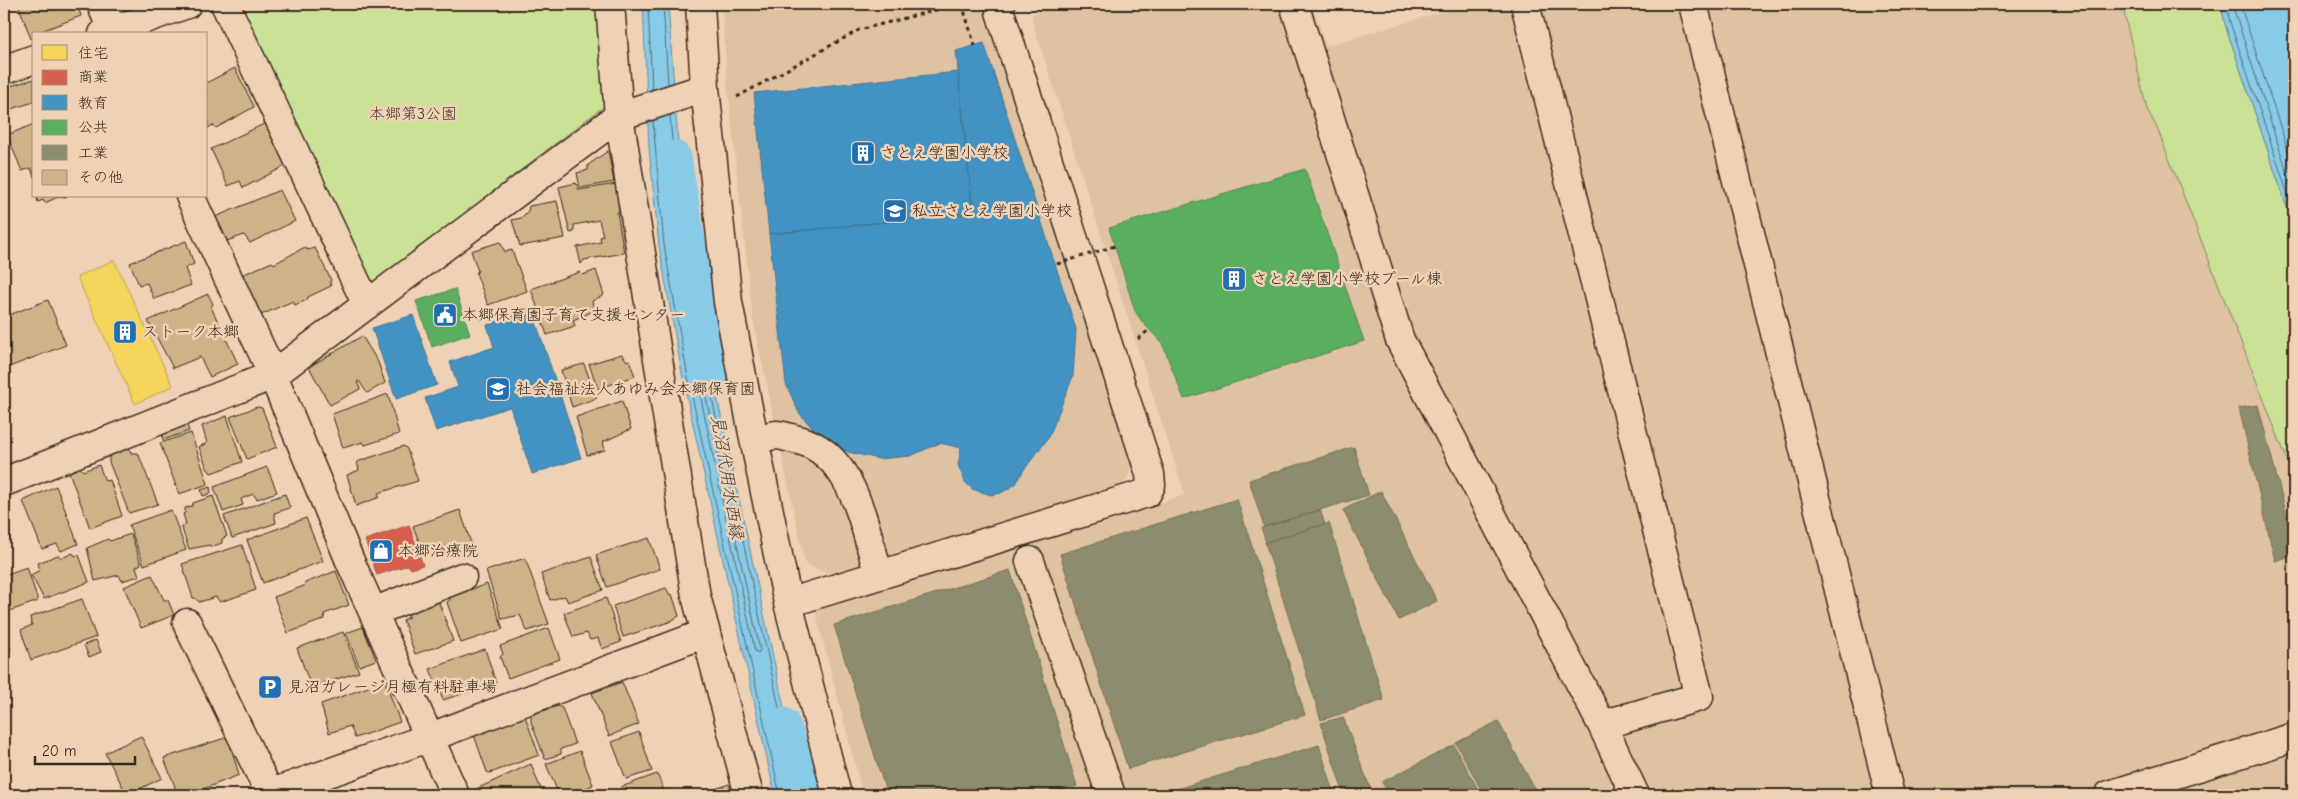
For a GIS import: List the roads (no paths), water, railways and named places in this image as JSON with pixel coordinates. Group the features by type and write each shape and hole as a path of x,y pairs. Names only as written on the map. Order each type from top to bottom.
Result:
{"street":[{"path":"101,4 110,32"},
{"path":"113,32 187,4"},
{"path":"225,4 366,305"},
{"path":"610,4 630,112 696,596 749,795"},
{"path":"700,4 696,91 728,302 788,603 837,795"},
{"path":"788,603 1147,493 1151,485 1150,474 1000,12 1000,4"},
{"path":"1294,4 1400,340 1602,725 1635,795"},
{"path":"1525,4 1699,697 1602,725"},
{"path":"1693,4 1890,795"},
{"path":"4,70 32,60"},
{"path":"4,482 273,375 630,112 696,91"},
{"path":"191,198 273,375 373,612 455,795"},
{"path":"754,439 778,435 808,443 822,451 838,466 851,486 879,575"},
{"path":"1030,562 1111,795"},
{"path":"373,612 462,577"},
{"path":"187,623 268,795 428,738 706,633"},
{"path":"2109,795 2294,737"}],"water":[{"path":"643,4 668,4 686,254 803,795 775,795 683,379 659,246 649,148"},
{"path":"2221,4 2288,4 2294,29 2294,228 2225,24"}],"waterway":[{"name":"見沼代用水西縁","path":"674,158 711,378"},
{"name":"見沼代用水西縁","path":"783,725 806,795"}],"place":[{"name":"さとえ学園小学校","path":"863,153"},
{"name":"私立さとえ学園小学校","path":"895,211"},
{"name":"さとえ学園小学校プール棟","path":"1234,279"},
{"name":"本郷保育園子育て支援センター","path":"445,315"},
{"name":"ストーク本郷","path":"125,332"},
{"name":"社会福祉法人あゆみ会本郷保育園","path":"498,389"},
{"name":"本郷治療院","path":"381,551"},
{"name":"見沼ガレージ月極有料駐車場","path":"270,687"}],"park label":[{"name":"本郷第3公園","path":"413,114"}]}
